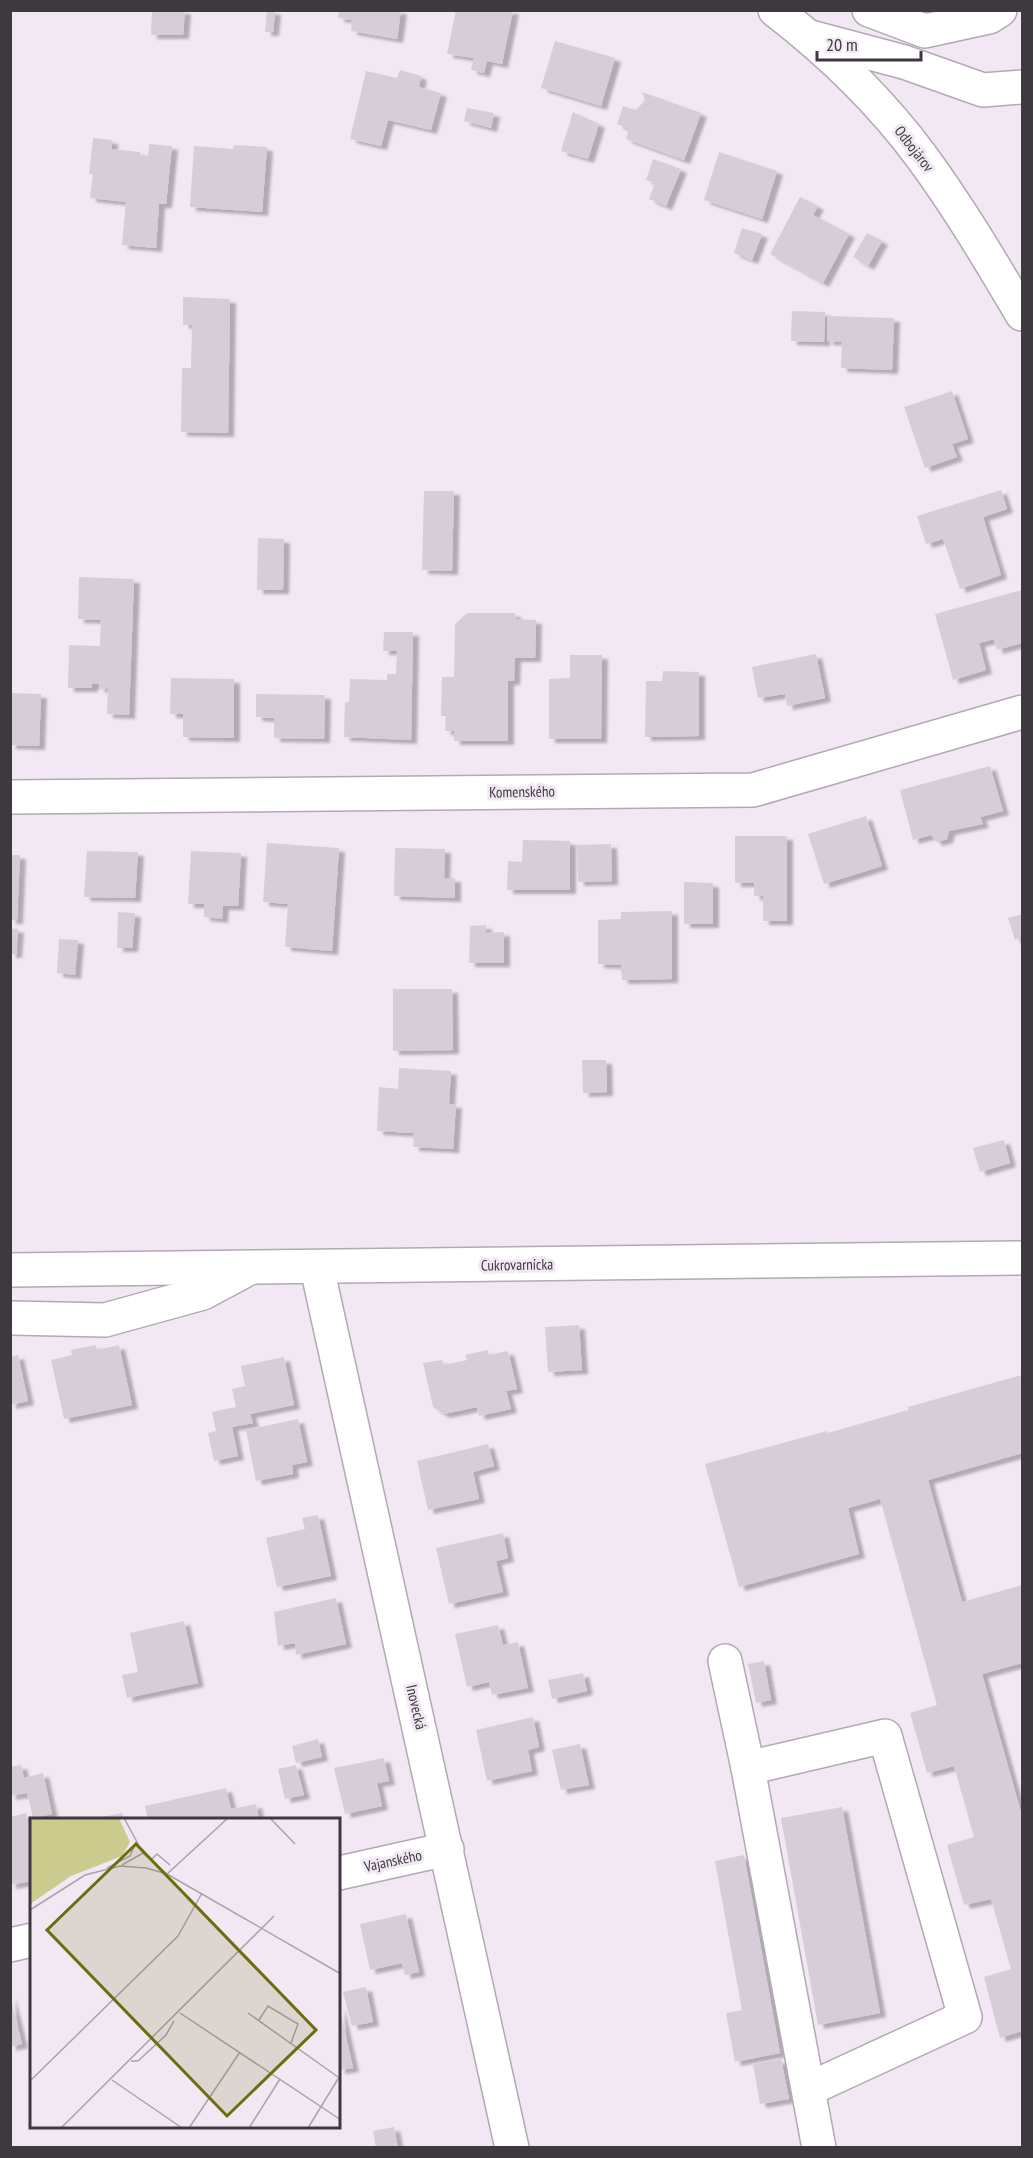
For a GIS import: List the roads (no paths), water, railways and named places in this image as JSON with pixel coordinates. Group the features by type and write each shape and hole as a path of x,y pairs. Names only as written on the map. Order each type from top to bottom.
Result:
{"street":[{"name":"Odbojárov","path":"776,10 810,37 870,97 919,154 974,234 1023,314"},
{"path":"869,10 925,31 990,17 1000,10"},
{"path":"810,37 904,62 983,90 1023,87"},
{"name":"Komenského","path":"10,797 753,790 1023,712"},
{"name":"Cukrovarnícka","path":"10,1270 1023,1258"},
{"path":"10,1318 105,1320 203,1293 250,1268"},
{"name":"Inovecká","path":"317,1268 512,2148"},
{"path":"725,1660 748,1768 819,2148"},
{"path":"748,1768 885,1736 965,2017 808,2089"},
{"name":"Vajanského","path":"340,1873 447,1849"},
{"path":"10,1945 30,1940"}]}
